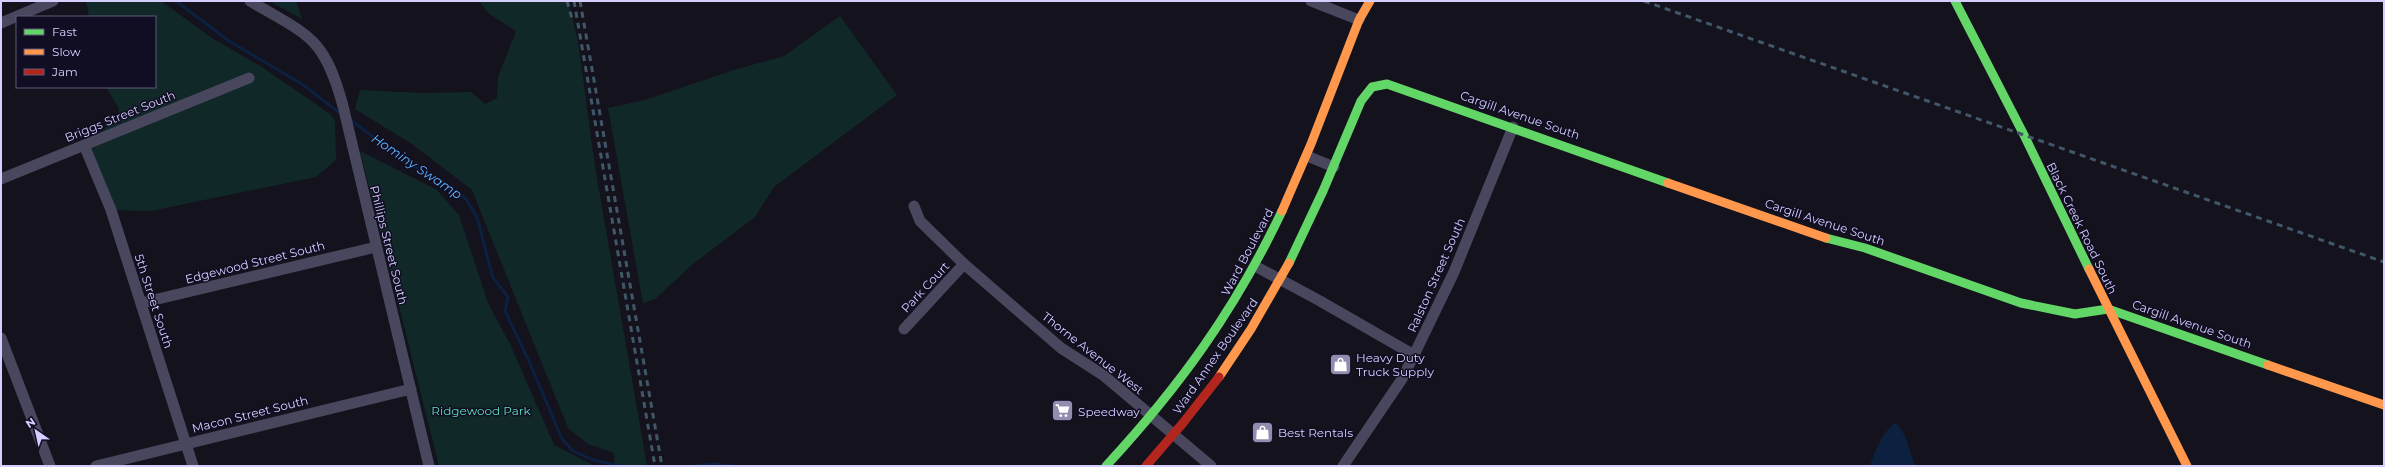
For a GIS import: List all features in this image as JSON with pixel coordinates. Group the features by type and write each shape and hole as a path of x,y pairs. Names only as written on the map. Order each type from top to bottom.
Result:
{"main road":[{"name":"Ward Boulevard","path":"1359,20 1360,1"},
{"name":"Ward Boulevard","path":"1106,466 1152,415 1208,341 1255,266 1307,156 1359,20 1370,1"},
{"name":"Black Creek Road South","path":"1955,1 2024,136 2108,309 2187,466"},
{"name":"Cargill Avenue South","path":"1334,166 1361,101 1372,87 1380,84 1390,84 1839,243 1865,248 2021,303 2075,314 2108,309 2384,405"},
{"name":"Ward Annex Boulevard","path":"1146,466 1174,435 1229,362 1280,280 1334,166"}],"street":[{"path":"18,16 54,1"},
{"name":"Phillips Street South","path":"250,1 310,37 325,57 338,87 429,466"},
{"path":"1311,1 1359,20"},
{"path":"1,23 16,17"},
{"name":"Briggs Street South","path":"1,179 249,78"},
{"name":"Ralston Street South","path":"1343,466 1402,379 1454,272 1513,127"},
{"name":"5th Street South","path":"84,145 111,210 193,466"},
{"path":"1307,156 1334,166"},
{"name":"Thorne Avenue West","path":"914,206 920,221 964,264 1061,348 1103,375 1212,466"},
{"name":"Edgewood Street South","path":"141,303 376,247"},
{"name":"Park Court","path":"904,329 964,264"},
{"path":"1255,266 1414,355"},
{"path":"1,338 50,466"},
{"name":"Macon Street South","path":"96,466 411,389"}],"green space":[{"path":"86,1 161,1 212,38 262,67 330,114 335,120 336,160 316,177 151,211 111,210 84,145 117,119 119,109 107,88 156,88 156,16 89,16"},
{"path":"269,1 296,1 302,19"},
{"path":"479,1 568,1 578,41 595,167 647,466 615,466 614,453 588,444 568,428 472,190 412,144 355,109 360,90 422,93 471,92 485,104 497,98 498,77 516,31 488,13"},
{"path":"840,16 897,95 774,187 755,217 693,264 655,299 643,303 608,108 645,100 734,70 784,56"},
{"name":"Ridgewood Park","path":"360,151 437,190 459,215 488,303 511,346 554,445 595,466 439,466"}],"water":[{"path":"1894,424 1897,424 1905,436 1915,466 1870,466 1882,438"}],"waterway":[{"name":"Hominy Swamp","path":"176,1 229,41 302,84 341,114"},
{"name":"Hominy Swamp","path":"349,119 411,165 441,180 466,199 477,217 493,278 508,297 505,311 528,359 562,439 573,451 593,460 620,466"},
{"name":"Hominy Swamp","path":"695,466 714,464 732,466"}],"railway":[{"path":"567,1 573,22"},
{"path":"574,1 655,466"},
{"path":"580,1 662,466"},
{"path":"1644,1 2384,262"}],"traffic: fast":[{"path":"1955,1 2024,135 2089,269"},
{"path":"1289,263 1323,191 1361,101 1372,87 1387,84 1668,183"},
{"path":"1106,466 1158,406 1204,346 1245,281 1282,211"},
{"path":"1826,238 1865,248 2021,303 2075,314 2108,309 2268,365"}],"traffic: slow":[{"path":"1282,211 1311,144 1359,20 1370,1"},
{"path":"1668,183 1826,238"},
{"path":"1219,377 1251,329 1289,263"},
{"path":"2089,269 2187,466"},
{"path":"2268,365 2384,405"}],"traffic: jam":[{"path":"1146,466 1183,423 1219,377"}],"place":[{"name":"Heavy Duty Truck Supply","path":"1341,364"},
{"name":"Speedway","path":"1063,411"},
{"name":"Best Rentals","path":"1262,432"}]}
